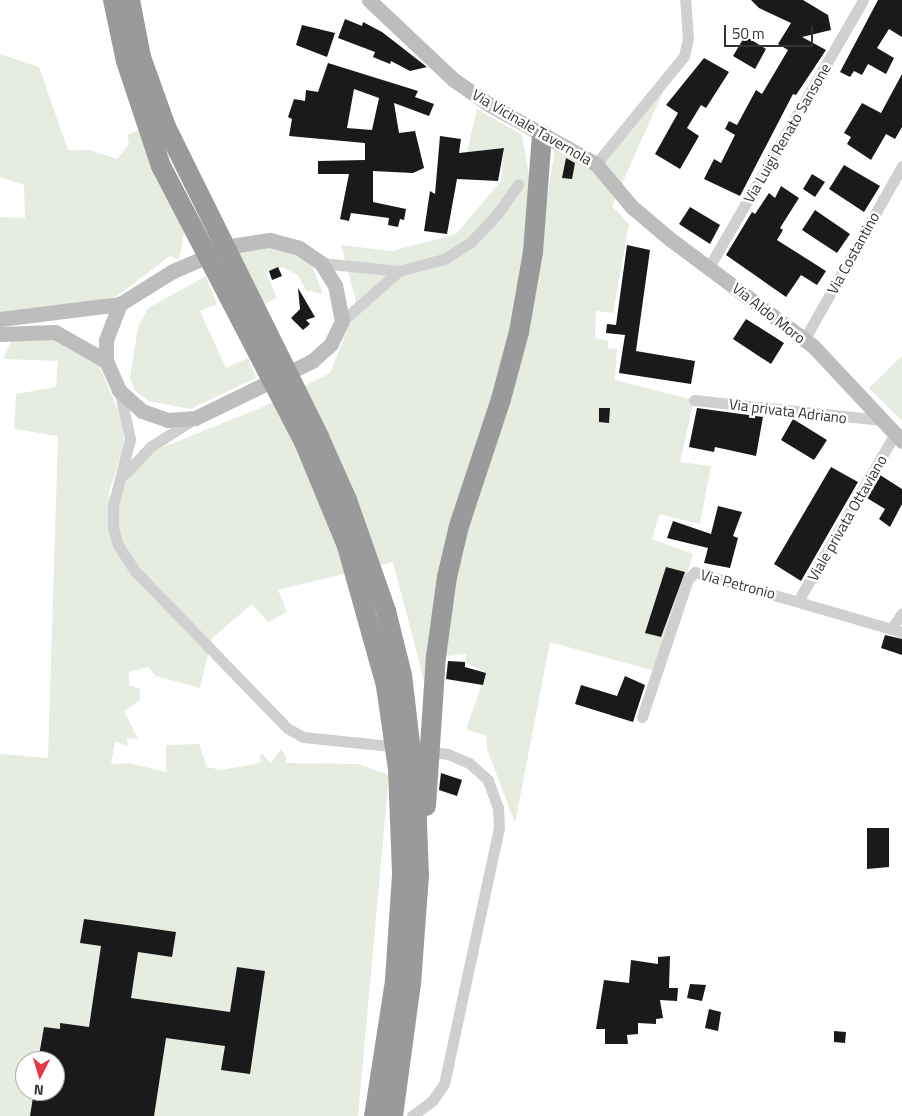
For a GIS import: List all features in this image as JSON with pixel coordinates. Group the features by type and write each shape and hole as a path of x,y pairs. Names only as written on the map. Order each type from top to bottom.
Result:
{"highway":[{"path":"112,0 126,61 161,166 304,442 347,546 386,686 398,769 402,875 395,981 374,1116"},
{"path":"130,0 142,57 166,127 319,437 347,500 386,611 402,675 416,795 419,875"},
{"path":"393,1116 411,983 436,657 447,577 464,509 501,398 527,295 537,215 542,135"}],"street":[{"name":"Via Vicinale Tavernola","path":"369,0 454,80 490,105 596,164 624,198"},
{"path":"596,164 684,56 688,39 685,0"},
{"name":"Via Luigi Renato Sansone","path":"710,267 863,0"},
{"name":"Via Costantino","path":"804,340 902,166"},
{"path":"321,263 399,271 444,259 471,242 498,213 518,184"},
{"name":"Via Aldo Moro","path":"624,198 670,239 710,267 804,340 899,438"},
{"path":"0,319 120,304 172,271 231,246 270,240 299,248 321,263 335,285 342,321"},
{"path":"121,479 150,447 194,418 312,361 331,344 342,321 399,271"},
{"path":"120,304 108,333 106,361 119,390 130,439 113,506 113,528 118,546 135,571 288,728 303,736 448,754 469,763 488,780 498,808 499,828 444,1084 432,1101 412,1116"},
{"path":"0,334 55,332 106,361"},
{"path":"119,390 142,412 168,420 194,418"},
{"name":"Via privata Adriano","path":"694,400 882,420"},
{"name":"Viale privata Ottaviano","path":"798,601 899,438"},
{"name":"Via Petronio","path":"642,717 691,574 699,571 897,631"},
{"path":"897,631 902,613"}],"shaded area":[{"path":"0,54 39,67 68,150 90,150 117,159 129,144 127,135 139,130 184,232 179,260 170,256 117,296 76,307 0,315 0,217 25,218 24,185 0,177"},
{"path":"666,85 612,206 629,224 613,313 596,311 595,338 609,341 607,348 617,349 615,380 694,400 680,462 711,466 700,524 659,514 652,539 693,554 658,672 550,642 515,823 487,749 486,736 466,729 486,673 465,662 466,654 447,656 428,696 393,562 278,590 287,612 268,622 252,604 212,638 200,688 156,676 148,667 129,672 129,685 140,689 140,700 124,711 138,739 127,738 128,746 115,742 111,764 128,763 166,772 166,745 199,744 207,767 221,770 260,763 261,753 271,763 281,749 286,756 286,763 358,764 389,775 358,1116 0,1116 0,754 48,758 58,436 14,429 16,394 56,387 58,361 3,359 12,340 50,337 98,363 122,419 124,445 107,499 141,456 265,406 330,373 357,306 341,245 392,251 456,234 501,181 504,148 467,152 477,109 522,135 533,199 547,198 555,148 588,165"},
{"path":"259,246 289,250 312,266 323,294 306,290 298,275 282,267 266,273 277,298 262,305 234,252"},
{"path":"206,276 217,304 200,311 226,368 248,358 256,378 190,409 149,401 135,391 130,378 138,327 148,308"},
{"path":"902,356 902,421 869,388"}],"building":[{"path":"751,0 803,0 828,15 831,30 802,37 826,50 796,95 793,94 740,196 704,179 714,159 721,163 735,135 725,129 729,121 737,125 756,90 762,94 788,50 778,44 791,23 759,8"},
{"path":"878,0 902,0 902,37 889,29 877,48 894,58 886,74 868,64 862,75 854,71 850,77 840,72"},
{"path":"345,19 362,26 363,22 382,32 427,67 410,71 391,61 390,64 373,57 375,52 338,38"},
{"path":"302,25 335,33 327,57 296,45"},
{"path":"745,36 766,49 755,69 733,56"},
{"path":"704,58 729,72 706,108 701,105 687,128 699,136 680,169 655,154 678,113 666,105"},
{"path":"328,63 418,91 415,97 434,104 429,116 394,103 399,133 415,131 424,168 413,173 373,171 373,202 406,209 404,220 400,219 398,227 388,225 389,218 351,213 349,221 340,219 349,174 318,174 318,161 365,160 365,143 289,136 292,119 288,117 294,99 305,101 306,90 318,92","holes":["354,89 379,98 372,130 347,128"]},
{"path":"902,74 902,127 895,139 886,134 871,160 847,144 851,137 844,133 862,103 881,113"},
{"path":"440,136 461,139 459,153 504,148 498,181 457,179 447,234 424,231 430,191 435,194"},
{"path":"566,158 575,163 572,179 562,178"},
{"path":"844,165 880,186 864,212 829,189"},
{"path":"812,174 825,182 815,197 803,189"},
{"path":"781,186 799,198 780,228 783,230 777,240 826,271 817,285 801,275 786,297 726,255 752,212 755,214 769,193 775,198"},
{"path":"690,207 720,225 710,244 679,224"},
{"path":"815,210 850,234 837,253 802,230"},
{"path":"627,245 650,250 636,351 695,361 691,384 619,373 625,335 606,333 607,324 616,325"},
{"path":"278,267 282,276 272,280 269,271"},
{"path":"298,288 315,317 306,320 310,324 303,330 291,318 300,309"},
{"path":"746,319 784,343 771,364 733,339"},
{"path":"599,408 610,408 609,423 599,422"},
{"path":"697,408 763,417 756,456 715,447 714,452 689,447"},
{"path":"793,419 827,440 814,460 781,440"},
{"path":"831,467 858,482 801,581 774,564"},
{"path":"880,475 902,489 902,504 890,527 879,519 885,509 867,498"},
{"path":"718,506 742,512 733,536 738,538 730,568 704,563 708,548 667,538 673,521 711,534"},
{"path":"666,567 685,572 661,637 645,633"},
{"path":"885,635 902,639 902,655 881,648"},
{"path":"448,661 465,662 465,667 486,673 483,685 446,679"},
{"path":"625,676 645,685 633,722 575,704 581,685 617,696"},
{"path":"441,773 462,780 457,796 439,790"},
{"path":"867,828 889,828 889,867 867,869"},
{"path":"84,919 176,932 172,957 138,952 131,998 230,1012 237,967 265,971 250,1074 221,1070 225,1046 166,1038 154,1116 30,1116 32,1101 65,1101 65,1051 40,1051 44,1027 60,1029 60,1023 89,1027 101,946 80,943"},
{"path":"670,956 669,988 678,988 677,1001 660,1000 663,1018 656,1019 656,1024 638,1023 638,1034 627,1035 628,1044 605,1044 605,1029 596,1029 604,980 629,983 631,960 658,964 658,957"},
{"path":"690,984 706,985 702,1001 687,998"},
{"path":"709,1009 721,1012 718,1031 705,1028"},
{"path":"834,1031 846,1032 845,1043 834,1042"}]}
